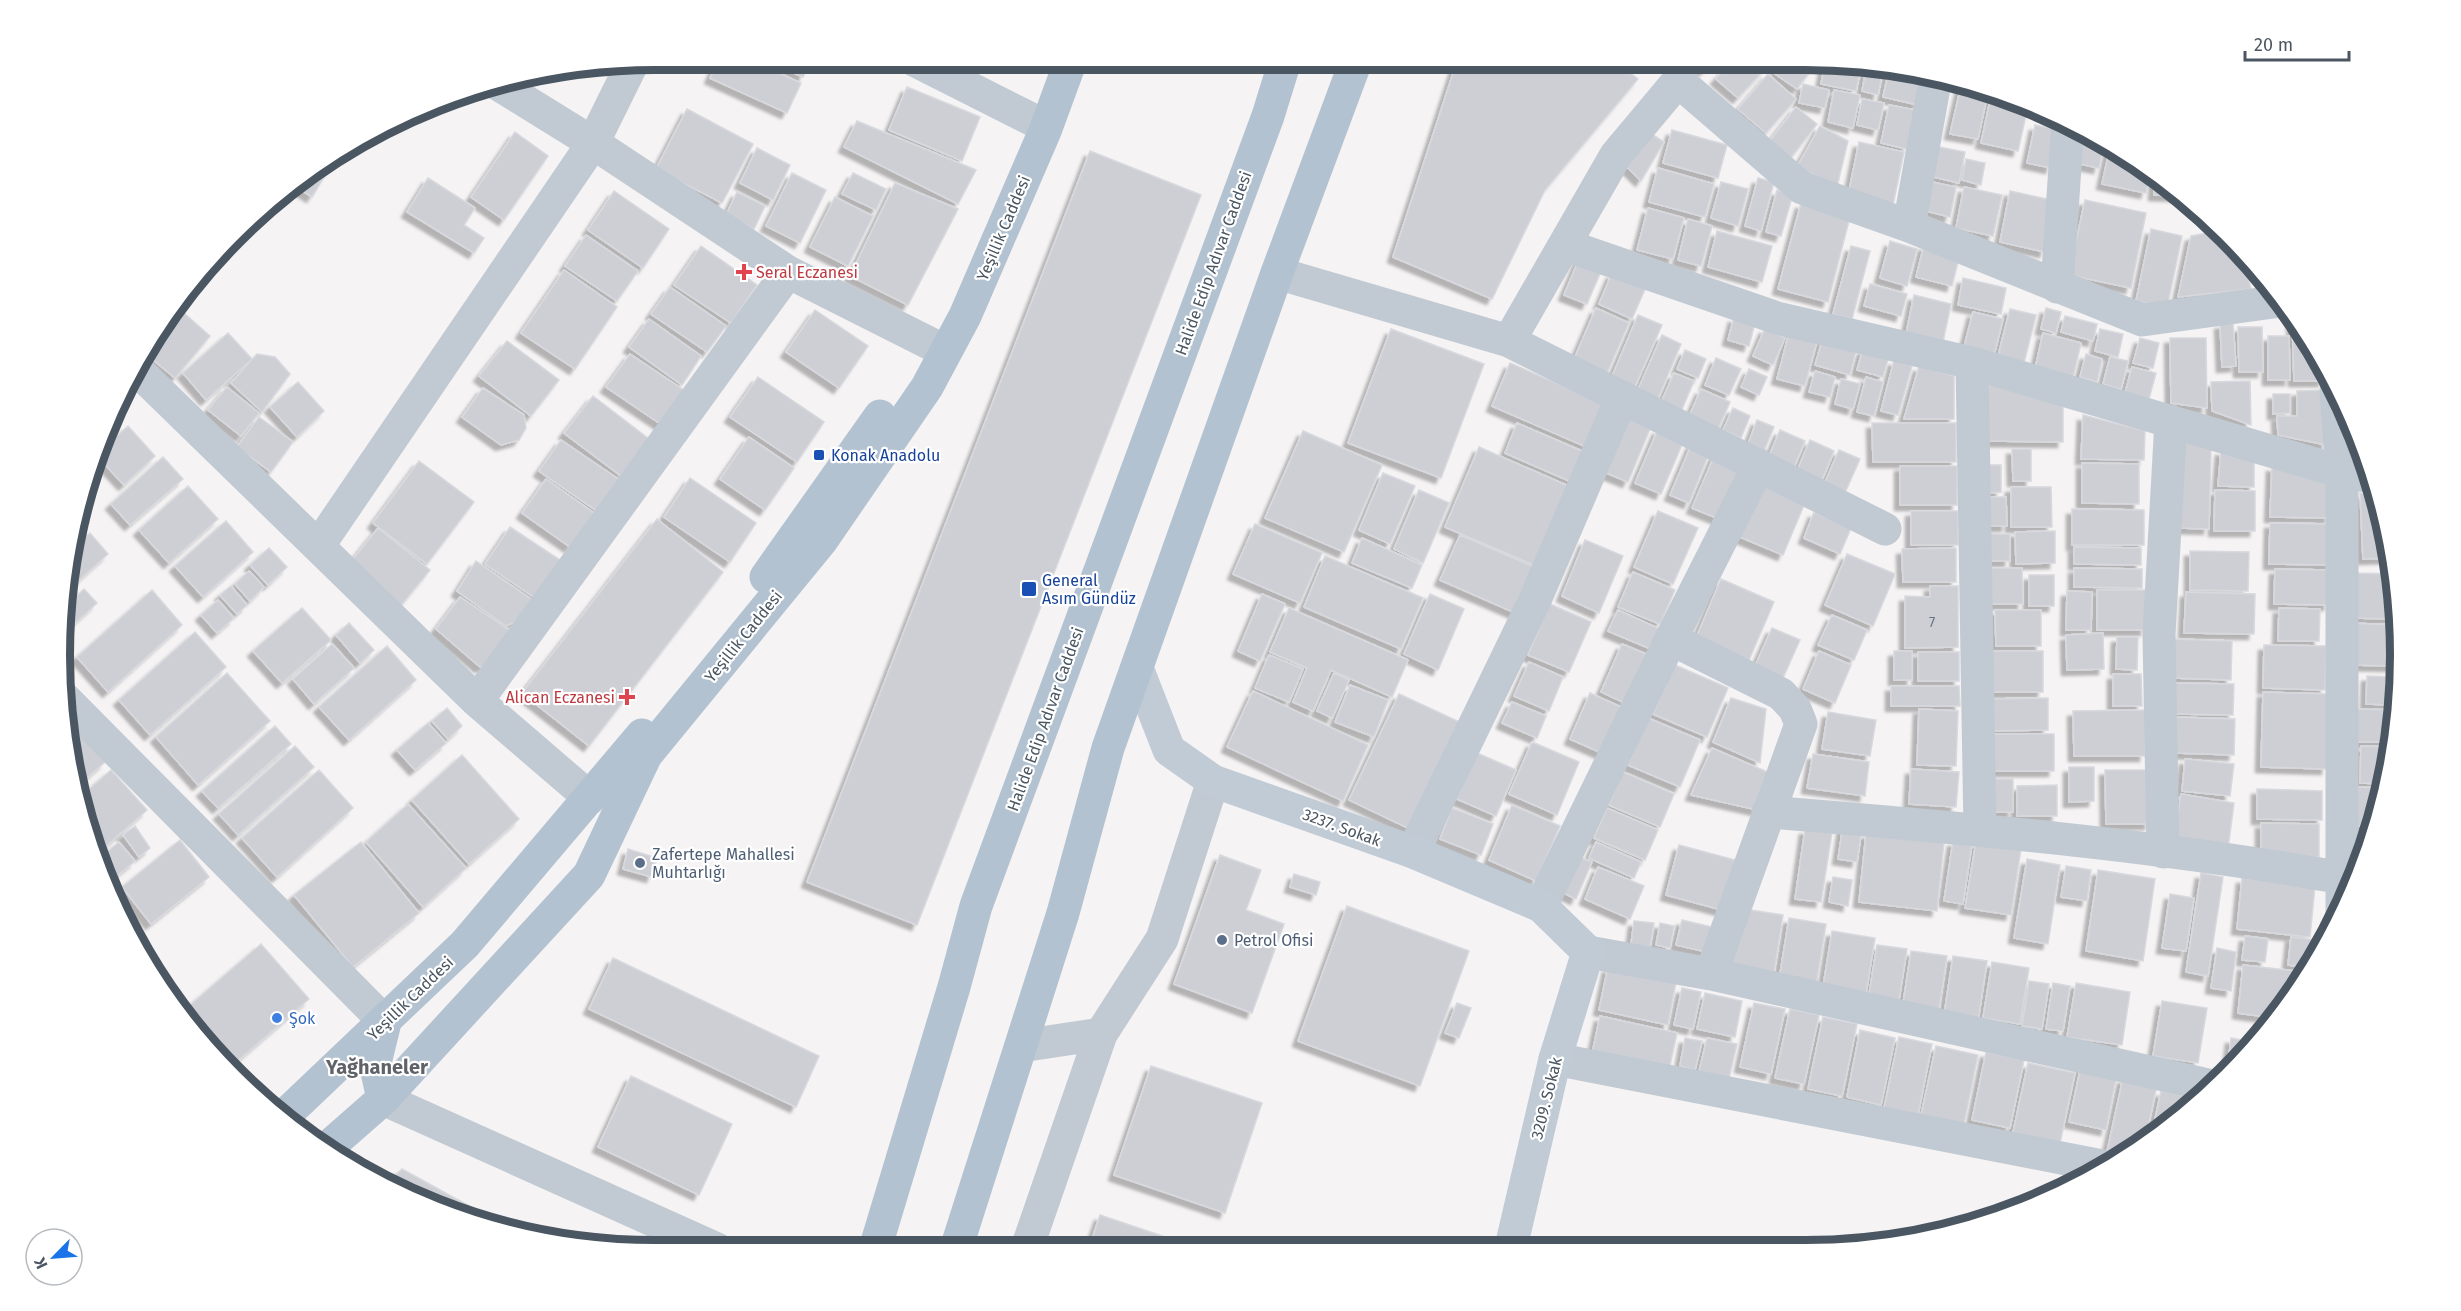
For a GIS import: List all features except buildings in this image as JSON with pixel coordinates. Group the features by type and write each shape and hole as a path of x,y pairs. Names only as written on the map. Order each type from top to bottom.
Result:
{"main road":[{"name":"Yeşillik Caddesi","path":"289,1111 465,944 590,798 735,622 931,344 986,240 1035,121 1053,70"},
{"name":"Yeşillik Caddesi","path":"332,1143 382,1099 589,875 646,755 822,540 927,387 965,316 1045,131 1067,70"},
{"name":"Halide Edip Adıvar Caddesi","path":"878,1240 976,906 1260,139 1282,70"},
{"path":"959,1240 1063,913 1108,748 1277,273 1353,70"},
{"name":"3237. Sokak","path":"1137,668 1169,750 1213,781 1413,852 1541,906 1588,952"},
{"name":"3209. Sokak","path":"1513,1240 1555,1059 1588,952"},
{"path":"382,1099 375,1063 385,1022"}],"street":[{"path":"934,70 1035,121"},
{"path":"319,545 592,143 628,71"},
{"path":"1509,341 1616,155 1678,81 1802,188 1909,226 2142,320 2272,302"},
{"path":"1909,226 1933,85"},
{"path":"506,89 788,272 931,344"},
{"path":"2057,287 2067,133"},
{"path":"1564,245 1777,318 1972,363 2357,475"},
{"path":"477,701 788,272"},
{"path":"1277,273 1509,341 1885,529"},
{"path":"1972,363 1980,830"},
{"path":"143,375 477,701 590,798"},
{"path":"1413,852 1535,600 1622,398"},
{"path":"2163,852 2159,634 2171,422"},
{"path":"2347,434 2357,475 2348,873"},
{"path":"1541,906 1759,465"},
{"path":"1671,639 1781,694 1795,709 1801,724 1711,974"},
{"path":"73,708 385,1022"},
{"path":"1030,1240 1101,1034 1162,939 1213,781"},
{"path":"1768,812 1980,830 2163,852 2346,879"},
{"path":"1588,952 1711,974 2203,1084"},
{"path":"1021,1046 1101,1034"},
{"path":"1555,1059 2094,1164"},
{"path":"382,1099 695,1240"}],"place":[{"name":"Seral Eczanesi","path":"744,272"},
{"name":"Konak Anadolu","path":"819,455"},
{"name":"General Asım Gündüz","path":"1029,589"},
{"name":"Alican Eczanesi","path":"627,697"},
{"name":"Zafertepe Mahallesi Muhtarlığı","path":"640,863"},
{"name":"Petrol Ofisi","path":"1222,940"},
{"name":"Şok","path":"277,1018"}],"district":[{"name":"Yağhaneler","path":"377,1067"}]}
